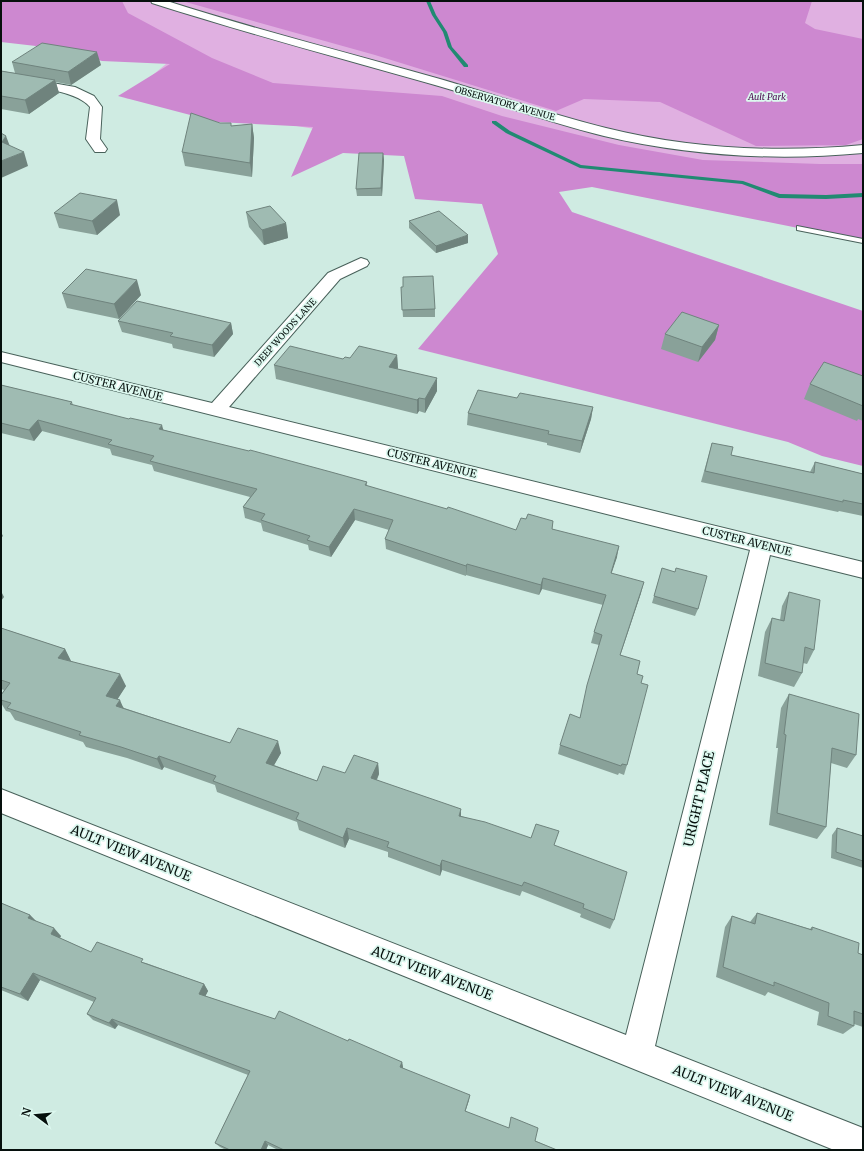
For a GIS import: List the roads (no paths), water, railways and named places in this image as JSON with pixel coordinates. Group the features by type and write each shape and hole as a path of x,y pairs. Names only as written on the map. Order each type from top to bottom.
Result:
{"street":[{"name":"OBSERVATORY AVENUE","path":"156,1 320,51 434,82 606,132 664,143 729,152 818,153 863,150"},
{"path":"1,78 71,90 90,99 96,107 93,139 100,149"},
{"name":"DEEP WOODS LANE","path":"216,410 334,276 361,263"},
{"name":"CUSTER AVENUE","path":"1,357 863,570"},
{"name":"URIGHT PLACE","path":"637,1054 762,545"},
{"name":"AULT VIEW AVENUE","path":"1,801 863,1145"}],"lane":[{"path":"800,228 863,242"}],"waterway":[{"path":"428,1 434,15 445,32 450,47 466,66"},
{"path":"494,122 508,132 580,166 743,183 779,196 826,197 863,195"}],"park label":[{"name":"Ault Park","path":"767,96"}]}
